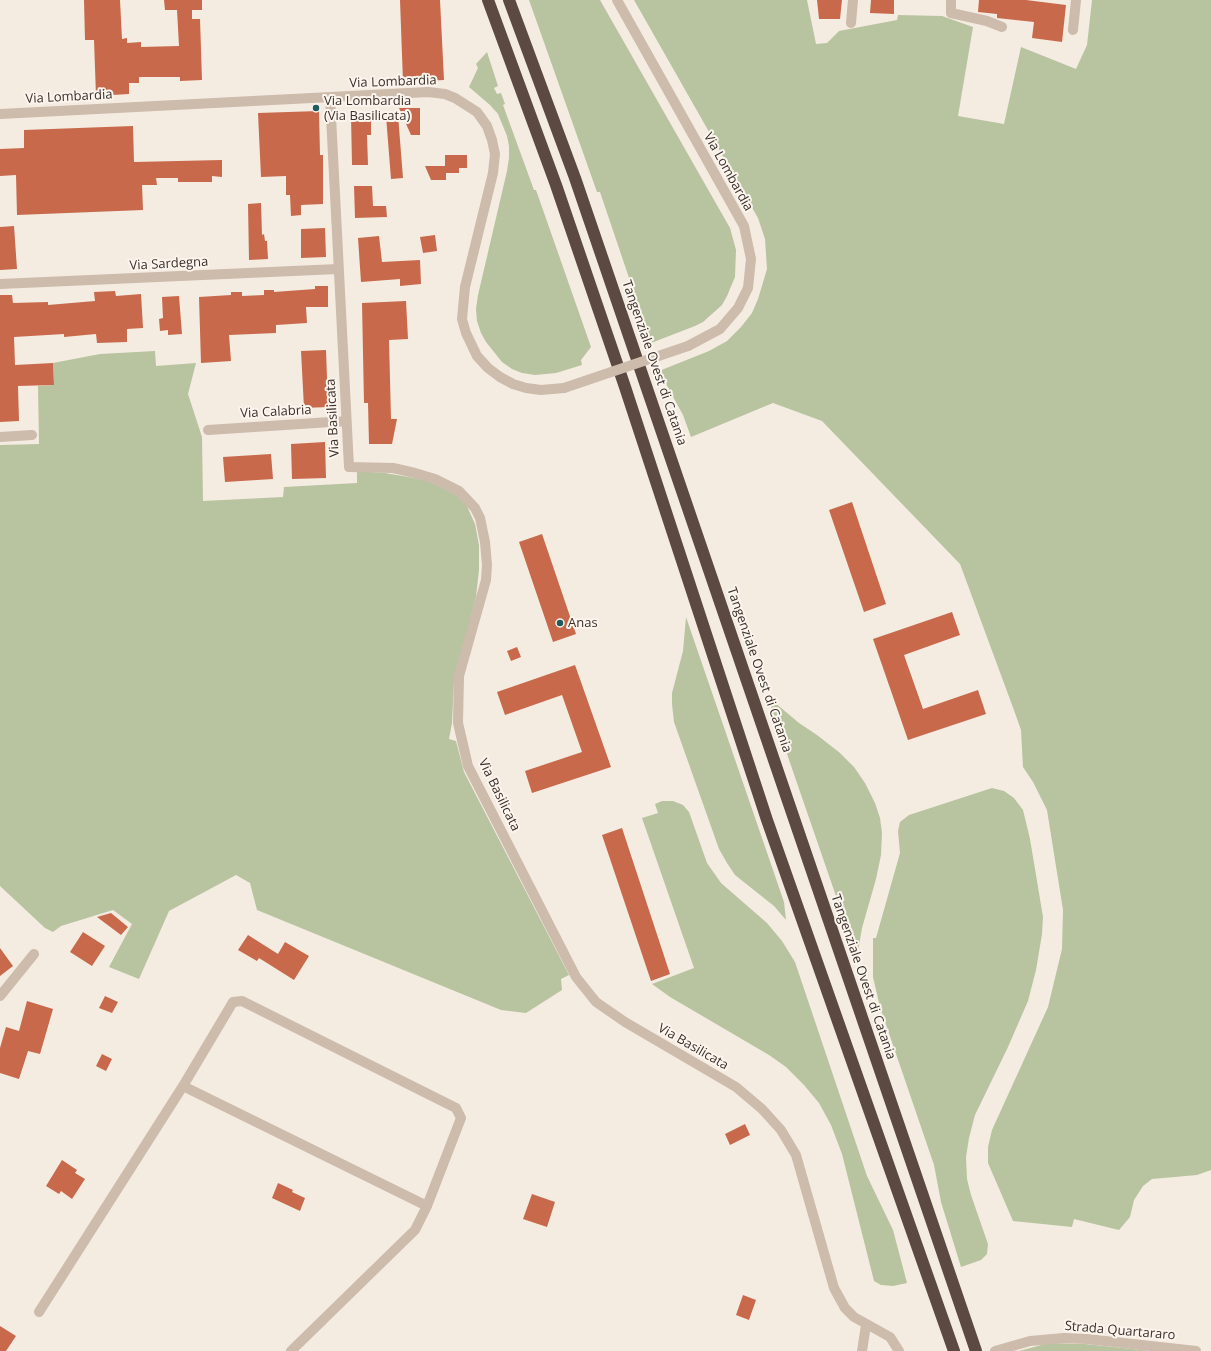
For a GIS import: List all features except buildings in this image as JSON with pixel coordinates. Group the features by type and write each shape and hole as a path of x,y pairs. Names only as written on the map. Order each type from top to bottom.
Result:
{"highway":[{"path":"488,0 556,185 625,387 767,820 954,1351"},
{"name":"Tangenziale Ovest di Catania","path":"509,0 576,178 976,1351"}],"street":[{"name":"Via Lombardia","path":"0,114 428,92 445,94 455,98 477,112 487,126 492,140 494,154 493,173 465,287 462,319 466,333 477,356 488,368 506,381 526,388 541,390 564,388 688,346 720,329 738,308 748,288 751,259 744,226 617,0"},
{"path":"851,23 853,0"},
{"path":"952,0 951,13 987,21 1002,27"},
{"path":"1073,30 1076,0"},
{"name":"Via Basilicata","path":"330,97 349,467 393,468 416,473 459,490 475,508 480,518 485,542 487,565 486,580 459,676 458,723 468,766 576,977 596,1002 625,1022 736,1087 762,1109 781,1130 796,1155 834,1288 845,1308 854,1317 890,1337 898,1351"},
{"name":"Via Sardegna","path":"0,284 338,269"},
{"name":"Via Calabria","path":"208,430 346,421"},
{"path":"0,437 32,436"},
{"path":"0,996 34,954"},
{"path":"39,1312 183,1086 233,1002 242,1001 456,1108 461,1118 427,1206 415,1230 291,1351"},
{"path":"183,1086 427,1206"},
{"path":"862,1351 866,1325"},
{"name":"Strada Quartararo","path":"995,1351 1030,1341 1064,1338 1087,1339 1196,1351"}],"green space":[{"path":"529,0 600,0 730,228 736,250 735,277 722,305 703,322 651,343 600,192 597,192"},
{"path":"634,0 807,0 816,44 827,43 839,31 897,20 898,15 942,16 973,27 958,116 1004,124 1021,47 1076,69 1087,45 1092,0 1211,0 1211,1170 1197,1175 1152,1179 1143,1186 1134,1200 1130,1217 1119,1230 1074,1219 1072,1227 1013,1221 988,1163 988,1147 992,1130 1048,1007 1062,949 1063,910 1047,810 1033,782 1023,767 1021,730 960,564 822,421 773,403 691,437 683,415 659,371 709,351 727,341 741,327 752,313 767,269 765,239 758,218"},
{"path":"487,52 498,86 494,88 497,94 501,93 505,104 503,105 534,190 536,190 591,347 581,360 582,365 556,373 535,375 522,373 512,369 502,362 486,342 477,321 476,309 478,295 509,158 507,136 498,114 469,87 478,68 476,64"},
{"path":"155,351 156,366 196,363 188,394 202,437 203,501 283,497 284,487 357,483 357,471 385,473 420,479 435,484 457,495 466,504 475,524 479,545 479,570 476,597 454,682 452,723 449,739 456,741 464,772 569,975 561,979 562,990 526,1013 501,1010 257,910 250,883 236,875 169,911 139,979 109,967 132,924 113,910 61,926 53,932 45,928 0,886 0,445 39,444 38,386 54,385 53,363 100,354"},
{"path":"686,617 784,902 786,920 774,906 735,875 719,849 674,722 672,693 683,651"},
{"path":"767,696 799,723 840,753 854,767 865,783 875,803 880,818 882,833 881,855 876,879 862,928 857,957"},
{"path":"992,788 1004,791 1014,798 1023,810 1030,839 1043,917 1042,934 1036,970 1028,1001 1008,1047 975,1115 969,1138 966,1157 967,1179 988,1244 987,1254 981,1260 961,1267 941,1202 934,1165 880,1007 873,977 873,938 876,938 900,853 898,831 900,822 909,815"},
{"path":"662,801 673,801 683,805 689,812 707,863 721,883 767,923 782,941 795,962 867,1176 893,1230 907,1283 893,1286 881,1285 874,1281 842,1154 831,1125 819,1103 804,1085 786,1067 769,1055 670,997 652,984 694,968 642,818 658,813 655,804"},
{"path":"1049,1343 1085,1344 1151,1351 1019,1351"}],"place":[{"name":"Via Lombardia (Via Basilicata)","path":"316,108"},
{"name":"Anas","path":"560,623"}]}
